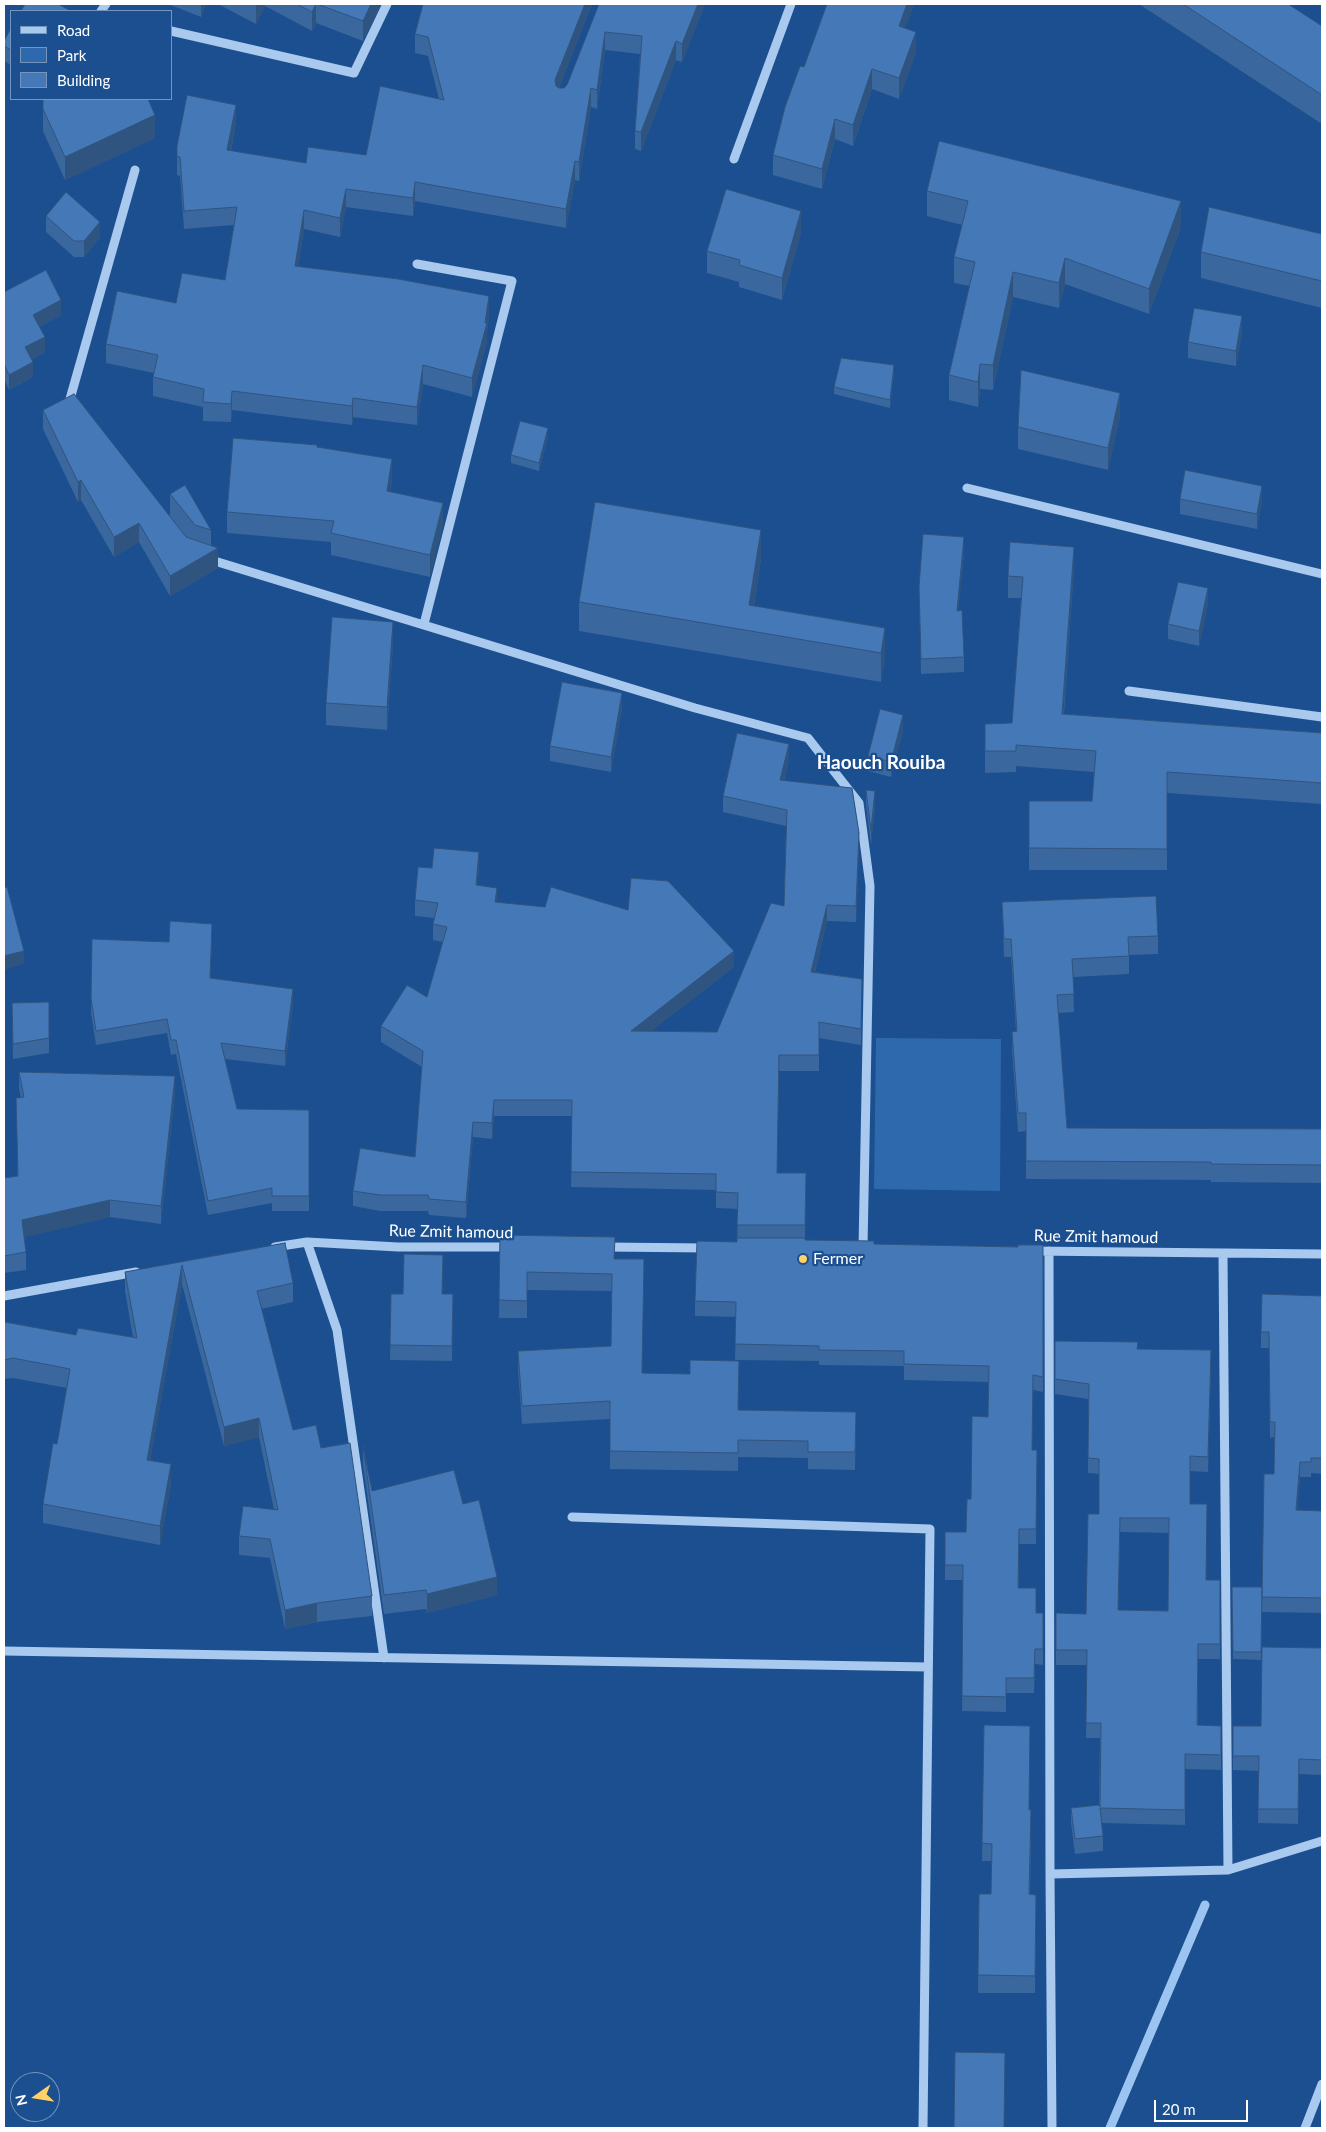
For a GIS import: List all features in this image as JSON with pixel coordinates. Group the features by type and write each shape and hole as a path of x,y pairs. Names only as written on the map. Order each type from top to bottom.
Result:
{"street":[{"path":"172,31 354,73 387,4"},
{"path":"734,159 791,4"},
{"path":"82,414 70,399 135,170"},
{"path":"417,264 512,281 424,624"},
{"path":"967,488 1322,574"},
{"path":"200,556 695,708 808,738 859,803 870,886 858,1247 872,1248"},
{"path":"1129,692 1322,717"},
{"path":"307,1242 337,1330 384,1658"},
{"name":"Rue Zmit hamoud","path":"268,1249 307,1242 398,1247 526,1247"},
{"path":"594,1247 721,1248"},
{"name":"Rue Zmit hamoud","path":"1020,1251 1322,1254"},
{"path":"1049,1252 1052,2128"},
{"path":"1223,1254 1228,1870"},
{"path":"4,1296 150,1270"},
{"path":"572,1517 930,1530 923,2128"},
{"path":"4,1651 928,1667"},
{"path":"1050,1874 1228,1870 1322,1841"},
{"path":"1305,2128 1322,2084"}],"green space":[{"path":"876,1038 1001,1039 1000,1191 874,1189"}],"building":[{"path":"25,4 58,4 69,10 22,10"},
{"path":"297,4 316,4 312,12"},
{"path":"317,4 371,4 363,21"},
{"path":"423,4 585,4 555,80 556,86 564,88 567,85 599,4 698,4 682,44 676,41 641,132 635,131 642,36 605,32 597,90 591,88 579,162 575,161 566,209 415,182 413,198 346,189 340,218 304,210 295,266 398,279 489,296 485,323 487,323 472,378 423,365 417,407 353,398 352,406 232,391 231,404 203,402 204,389 153,377 158,355 106,344 117,291 176,303 182,273 225,280 237,207 184,211 180,157 177,156 177,146 187,95 236,105 227,150 306,163 308,147 366,155 380,86 444,100 428,37 415,34"},
{"path":"827,4 907,4 899,26 916,32 899,78 872,69 853,125 835,119 822,169 773,155 785,107 800,66 804,67"},
{"path":"1183,4 1288,4 1322,26 1322,95"},
{"path":"10,30 10,49 4,46 4,41"},
{"path":"43,100 148,100 155,115 65,157 43,109"},
{"path":"939,141 1181,201 1149,289 1065,258 1059,283 1013,272 993,365 980,364 978,382 949,375 975,262 954,257 968,201 927,191"},
{"path":"726,189 801,211 782,278 739,265 740,260 707,251"},
{"path":"66,192 100,222 84,241 74,241 46,216"},
{"path":"1209,207 1322,234 1322,281 1201,252"},
{"path":"46,270 61,300 33,315 45,337 25,347 33,362 9,375 4,364 4,292"},
{"path":"1194,308 1242,316 1236,351 1188,342"},
{"path":"841,358 894,365 890,400 834,387"},
{"path":"1021,370 1120,393 1108,448 1018,427"},
{"path":"74,394 186,537 218,548 170,576 139,523 114,537 81,480 78,482 43,410"},
{"path":"520,421 548,428 539,463 511,455"},
{"path":"233,438 317,445 317,447 392,459 387,491 443,503 430,555 331,533 334,521 227,512"},
{"path":"1185,470 1262,486 1257,514 1180,499"},
{"path":"185,485 211,530 195,525 170,494"},
{"path":"595,502 761,530 749,605 885,628 881,653 579,602"},
{"path":"923,534 964,537 957,611 962,610 964,657 921,659 919,586"},
{"path":"1010,542 1074,547 1062,714 1322,733 1322,783 1167,772 1167,849 1029,848 1029,801 1092,801 1096,751 1016,745 1016,751 985,751 985,724 1012,723 1023,577 1008,576"},
{"path":"1178,582 1208,588 1199,631 1168,624"},
{"path":"332,617 393,622 387,707 326,703"},
{"path":"562,682 622,693 611,757 550,746"},
{"path":"880,709 903,715 891,762 868,756"},
{"path":"737,733 789,744 780,780 852,788 859,833 856,906 827,905 811,972 862,979 861,1029 819,1022 819,1055 779,1055 777,1173 806,1173 805,1225 737,1225 738,1193 716,1192 716,1174 571,1172 572,1100 494,1100 492,1123 473,1122 466,1202 429,1199 428,1195 380,1195 353,1191 360,1148 415,1157 423,1051 381,1026 407,985 427,997 447,927 433,924 438,903 415,900 418,867 432,868 434,848 479,852 476,885 497,888 495,902 545,907 551,887 628,910 631,878 668,881 734,951 631,1031 717,1032 771,903 784,906 787,810 723,796"},
{"path":"866,790 875,791 871,830"},
{"path":"7,887 24,951 4,956 4,888"},
{"path":"1156,896 1158,936 1128,937 1129,956 1072,959 1074,994 1057,995 1067,1128 1322,1129 1322,1165 1026,1161 1026,1113 1018,1113 1012,1032 1017,1031 1011,939 1004,939 1002,902"},
{"path":"170,921 212,924 210,978 293,989 285,1051 221,1043 237,1109 309,1110 309,1196 272,1196 272,1188 208,1201 176,1040 171,1040 167,1019 96,1031 91,998 92,939 169,942"},
{"path":"49,1002 49,1038 13,1044 12,1003"},
{"path":"19,1072 175,1076 161,1206 110,1200 22,1220 26,1252 4,1256 4,1178 18,1176 16,1098 24,1097"},
{"path":"500,1235 615,1237 614,1259 644,1259 642,1373 690,1374 690,1360 739,1361 738,1410 856,1412 855,1452 808,1452 808,1441 738,1440 738,1453 610,1451 610,1401 522,1406 518,1351 611,1346 612,1274 527,1272 527,1301 499,1300"},
{"path":"737,1238 874,1241 874,1244 1018,1247 1018,1245 1043,1245 1043,1377 1033,1375 1032,1450 1037,1450 1036,1529 1019,1529 1018,1588 1036,1588 1036,1613 1043,1613 1043,1649 1035,1649 1034,1678 1006,1678 1006,1697 962,1696 963,1565 945,1565 945,1532 966,1532 967,1499 971,1499 972,1416 988,1417 989,1366 904,1364 904,1351 819,1350 819,1346 735,1344 736,1302 695,1301 697,1241 737,1242"},
{"path":"285,1243 293,1283 257,1291 293,1430 316,1425 321,1448 350,1443 372,1596 317,1603 285,1610 270,1539 239,1536 243,1506 278,1510 259,1418 224,1427 182,1265 147,1460 171,1464 160,1526 43,1504 53,1443 57,1444 70,1369 13,1358 4,1360 4,1323 76,1335 78,1328 137,1338 125,1272"},
{"path":"404,1254 443,1255 442,1294 453,1294 452,1346 390,1345 391,1294 403,1294"},
{"path":"1262,1294 1322,1296 1322,1458 1311,1458 1311,1462 1300,1462 1296,1510 1322,1511 1322,1598 1262,1597 1264,1474 1274,1474 1275,1422 1270,1422 1269,1332 1261,1332"},
{"path":"1055,1341 1138,1342 1137,1349 1211,1350 1208,1457 1190,1456 1190,1504 1207,1504 1206,1580 1220,1580 1220,1644 1198,1644 1197,1725 1221,1726 1221,1755 1185,1754 1185,1810 1100,1808 1103,1836 1075,1839 1071,1808 1099,1805 1100,1807 1101,1723 1086,1723 1087,1650 1056,1650 1056,1613 1086,1614 1088,1514 1099,1514 1099,1459 1088,1458 1089,1384 1055,1379","holes":["1120,1518 1169,1518 1168,1611 1118,1610"]},
{"path":"363,1446 372,1491 454,1470 463,1504 479,1500 497,1577 427,1594 426,1590 384,1595"},
{"path":"1232,1587 1262,1587 1261,1652 1233,1652"},
{"path":"1262,1647 1322,1648 1322,1760 1299,1759 1298,1809 1258,1809 1259,1756 1233,1756 1233,1726 1261,1726"},
{"path":"984,1725 1030,1726 1029,1894 1036,1895 1035,1976 978,1975 979,1894 991,1894 992,1844 982,1843"},
{"path":"955,2052 1005,2053 1004,2128 954,2128"}],"waterway":[{"path":"1110,2128 1205,1905"}],"place":[{"name":"Fermer","path":"803,1259"}],"district":[{"name":"Haouch Rouiba","path":"881,763"}]}
